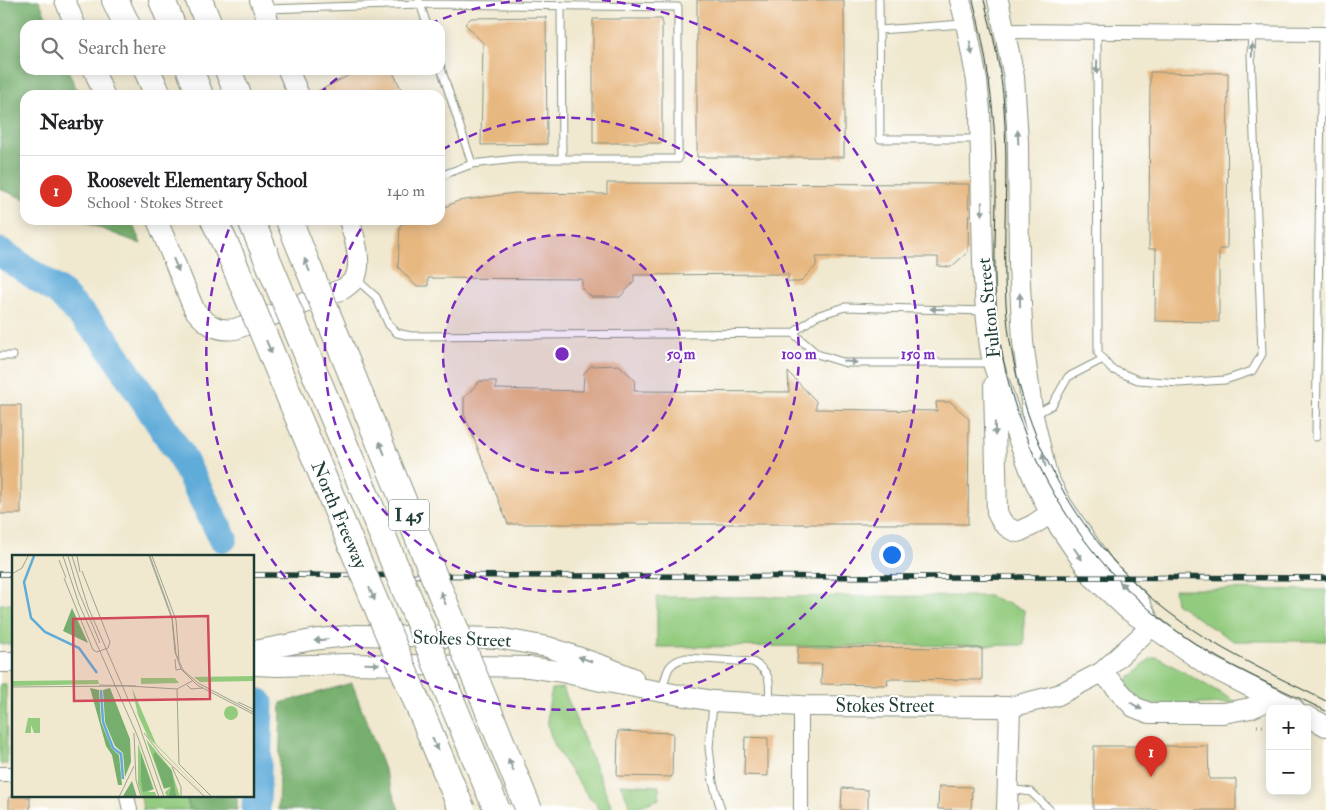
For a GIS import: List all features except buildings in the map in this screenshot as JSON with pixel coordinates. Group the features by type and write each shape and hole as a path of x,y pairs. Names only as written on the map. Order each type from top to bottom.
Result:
{"highway":[{"path":"115,0 124,20"},
{"path":"162,0 170,20"},
{"path":"199,0 207,20"},
{"path":"149,75 156,90"},
{"path":"192,75 198,90"},
{"path":"230,75 236,90"},
{"name":"North Freeway","path":"216,225 462,810"},
{"name":"North Freeway","path":"253,225 497,810"},
{"name":"I 45","path":"291,225 529,810"}],"street":[{"path":"65,0 73,20"},
{"name":"Fulton Street","path":"960,0 977,81 981,139 983,263 986,311 994,363 1034,477 1056,509 1094,578 1128,610 1209,666 1287,705"},
{"name":"Fulton Street","path":"998,0 1006,31 1014,77 1018,142 1021,326 1033,416 1056,509"},
{"path":"1006,31 1324,34"},
{"path":"96,75 102,90"},
{"path":"290,75 296,90"},
{"path":"159,225 194,309 204,321 226,330 234,329 343,289 354,278 358,253 356,239 351,225"},
{"path":"994,363 997,512 999,518 1006,528 1018,532 1033,525 1056,509"},
{"name":"Stokes Street","path":"255,665 348,664 529,667 713,701 801,706 1010,707 1058,695 1102,672 1152,626"},
{"name":"Stokes Street","path":"255,651 312,640 356,636 498,638 548,647 606,667 662,691"},
{"path":"1102,672 1134,708 1149,713 1223,713 1251,708 1274,698"},
{"path":"801,706 801,810"},
{"path":"1007,810 1010,707"},
{"path":"1311,718 1326,726"}],"lane":[{"path":"879,0 880,140 981,139"},
{"path":"420,2 425,20"},
{"path":"264,12 420,2 678,7 678,159 516,159 472,164 445,174"},
{"path":"561,6 562,159"},
{"path":"879,30 966,23"},
{"path":"1098,32 1098,352 1111,369 1138,380 1179,383 1226,380 1252,371 1262,354 1252,33"},
{"path":"1316,437 1324,34"},
{"path":"443,75 472,164"},
{"path":"354,278 376,296 389,325 397,333 411,336 793,333 816,316 845,306 986,311"},
{"path":"793,333 817,354 846,363 994,363"},
{"path":"0,356 13,356"},
{"path":"1033,416 1052,405 1068,377 1103,359"},
{"path":"662,691 668,669 676,660 686,658 753,662 766,672 770,682 769,705"},
{"path":"713,701 709,747 713,782 721,810"},
{"path":"1007,788 1030,792 1050,810"}],"green space":[{"path":"0,0 39,0 48,20 20,20 20,75 70,75 77,90 20,90 20,197 0,189"},
{"path":"92,225 133,225 141,244"},
{"path":"1174,589 1326,590 1326,641 1234,641 1176,603"},
{"path":"989,596 1024,610 1024,645 657,647 657,597"},
{"path":"0,604 12,604 12,644 0,644"},
{"path":"1157,657 1238,703 1155,705 1142,702 1125,685 1125,682 1150,659"},
{"path":"352,683 399,810 278,810 281,703"},
{"path":"0,684 6,684 7,764 0,764"},
{"path":"563,688 613,810 598,810 596,803 589,798 555,745 548,725 548,707 552,689"},
{"path":"620,784 659,786 659,799 632,809"},
{"path":"141,798 187,798 190,810 143,810"},
{"path":"187,798 237,798 237,810 190,810"}],"waterway":[{"path":"0,252 59,292 104,338 180,454 223,538"},
{"path":"256,810 259,703"}],"tram line":[{"path":"973,0 986,60 994,121 996,162 995,287 1002,355 1014,403 1032,450 1054,494 1081,536 1113,574 1149,609 1188,639 1221,659 1326,711"},
{"path":"984,0 994,40 1003,94 1006,157 1005,280 1011,348 1021,392 1035,434 1054,475 1077,513 1104,549 1134,582 1167,611 1185,625 1224,649 1326,701"}],"railway":[{"path":"0,574 12,574"},
{"path":"255,575 1326,578"}],"place":[{"name":"Roosevelt Elementary School","path":"1151,777"}]}
